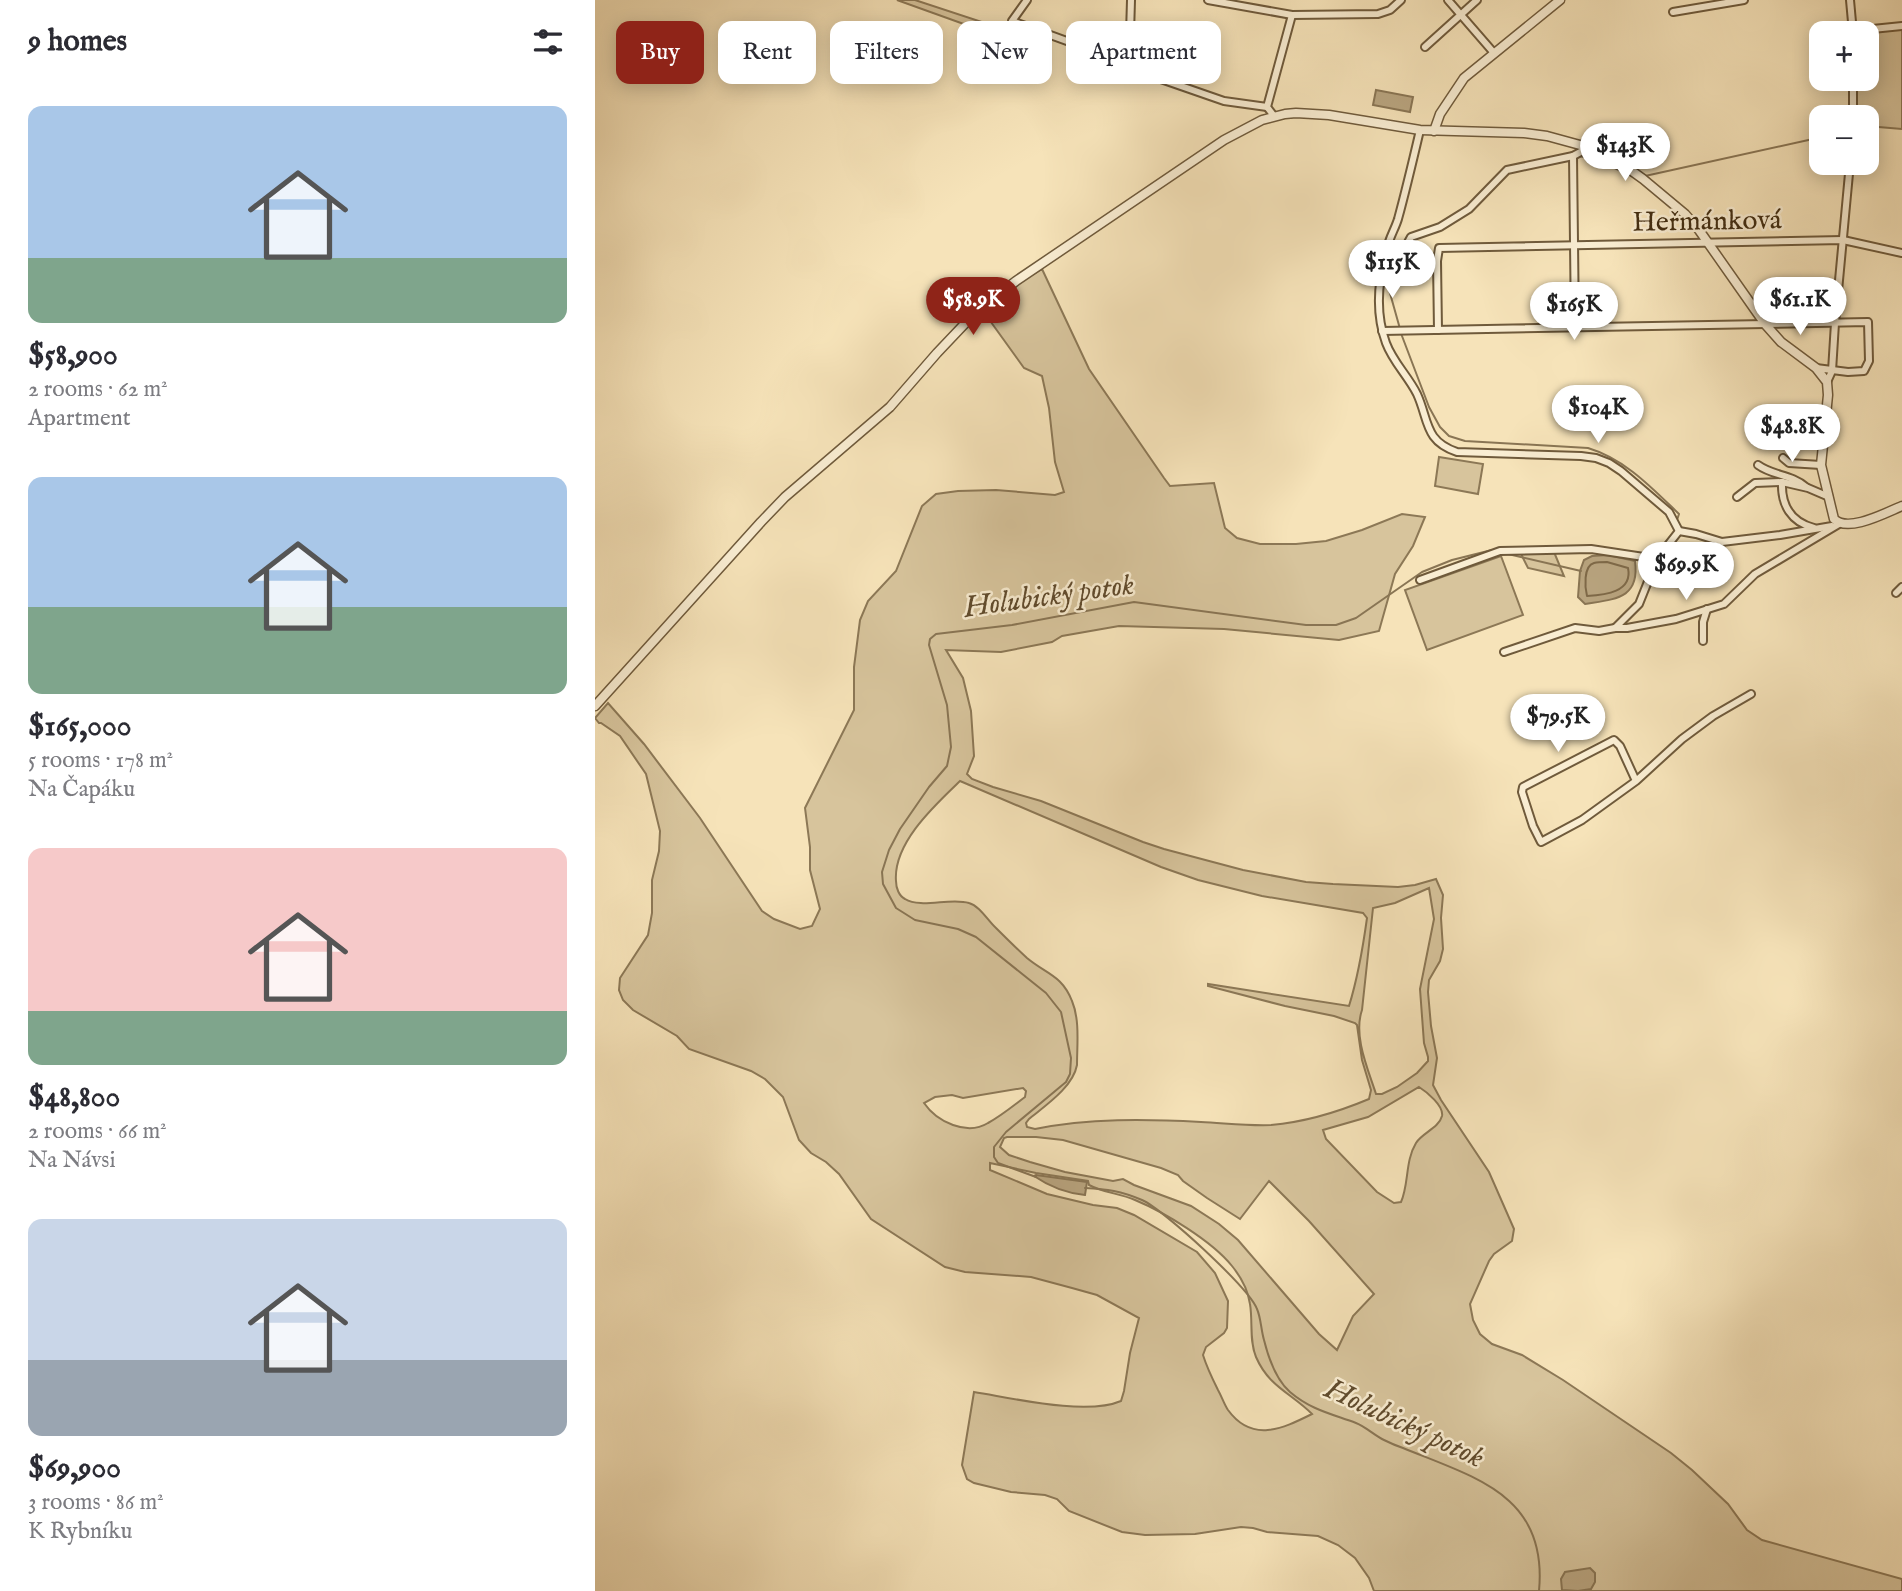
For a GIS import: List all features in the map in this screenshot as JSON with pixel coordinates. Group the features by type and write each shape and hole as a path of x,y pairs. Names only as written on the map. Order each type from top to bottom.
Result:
{"street":[{"path":"1027,0 1012,21 1066,41"},
{"path":"1130,21 1131,0"},
{"path":"1208,0 1292,15 1378,14 1390,10 1401,0"},
{"path":"1448,0 1494,53"},
{"path":"1425,47 1477,0"},
{"path":"1434,131 1440,114 1464,78 1560,0"},
{"path":"1673,12 1744,0"},
{"path":"1850,0 1852,21"},
{"path":"1266,107 1292,15"},
{"path":"1879,29 1902,26"},
{"path":"1175,84 1224,101 1266,107 1275,116"},
{"path":"595,706 785,497 890,407 974,314 1016,281 1224,140 1275,116 1315,114 1420,130 1524,133 1565,140 1618,161 1643,178 1685,214 1765,324 1781,342 1816,368 1827,382"},
{"path":"1420,130 1397,221 1387,246 1378,304 1386,345 1416,393 1430,433 1447,449 1471,454 1596,458 1621,471 1647,491 1669,512 1679,531 1722,542 1839,524 1849,525 1902,506"},
{"path":"1405,248 1411,237 1440,227 1469,209 1507,170 1573,156 1588,148"},
{"path":"1573,156 1576,328"},
{"path":"1839,524 1833,519 1821,465 1849,175"},
{"name":"Heřmánková","path":"1438,330 1439,248 1843,240 1902,253"},
{"path":"1382,331 1868,322 1869,361 1864,371 1816,368"},
{"path":"1783,458 1789,463 1821,465"},
{"path":"1758,465 1798,480 1808,488"},
{"path":"1737,497 1755,483 1782,482 1829,496"},
{"path":"1782,482 1781,495 1795,520 1819,529"},
{"path":"1504,652 1575,628 1599,631 1627,628 1724,604 1755,574 1839,524"},
{"path":"1615,628 1639,604 1657,559 1679,531"},
{"path":"1420,580 1500,551 1591,549 1657,559"},
{"path":"1896,593 1902,587"},
{"path":"1703,641 1703,622 1707,609"},
{"path":"1636,781 1621,746 1614,740 1523,787 1522,792 1541,842 1582,820 1636,781 1682,738 1751,694"}],"shaded area":[{"path":"897,0 915,0 979,21 957,22"},
{"path":"1902,29 1902,129 1879,127 1879,105 1856,105 1855,91 1879,91 1879,31"},
{"path":"1042,269 1089,369 1164,478 1170,486 1214,483 1225,528 1237,538 1260,544 1326,541 1402,514 1425,517 1413,546 1395,574 1379,631 1339,640 1224,629 1119,626 1062,636 1052,642 1001,652 946,650 963,678 971,711 974,756 967,774 972,779 1041,801 1143,842 1243,870 1306,882 1333,884 1398,887 1436,879 1443,895 1443,949 1440,961 1429,980 1428,992 1437,1058 1433,1085 1489,1172 1514,1229 1512,1241 1489,1261 1470,1304 1473,1320 1480,1334 1492,1344 1522,1355 1563,1380 1671,1453 1728,1504 1747,1530 1762,1540 1902,1579 1902,1591 1374,1591 1369,1578 1355,1558 1338,1545 1318,1536 1241,1527 1195,1534 1145,1535 1122,1532 1069,1511 1057,1499 1045,1495 1011,1492 974,1483 967,1479 962,1465 974,1392 1069,1406 1089,1407 1121,1401 1139,1318 1097,1295 1031,1277 965,1272 945,1267 871,1219 839,1174 811,1153 799,1140 783,1097 765,1079 751,1071 689,1049 677,1036 633,1010 623,1000 619,990 620,978 648,935 652,913 652,880 659,851 660,831 646,774 620,736 595,718 608,703 644,744 700,818 762,911 800,929 812,926 820,909 810,870 805,808 854,710 854,667 860,620 868,601 896,571 922,506 936,494 958,491 996,490 1055,495 1064,492 1055,462 1049,408 1042,376 1024,368 983,311","holes":["960,781 1161,867 1198,880 1262,896 1363,913 1367,918 1358,973 1349,1006 1208,986 1355,1023 1371,1090 1369,1099 1321,1116 1271,1125 1139,1120 1097,1121 1035,1129 1027,1127 1029,1119 1065,1088 1077,1065 1076,1016 1072,1001 1058,980 1023,954 973,905 954,901 919,903 901,896 896,881 901,853 928,813","1429,888 1434,919 1420,989 1428,1061 1417,1073 1382,1094 1376,1094 1359,1031 1373,908 1395,903","1419,1087 1438,1104 1442,1112 1440,1120 1416,1143 1401,1202 1394,1203 1377,1192 1326,1139 1323,1130 1368,1117","1023,1088 1026,1091 1025,1097 998,1117 980,1127 971,1128 944,1121 924,1103 935,1097 952,1095 963,1098","1007,1137 1063,1140 1161,1168 1178,1175 1240,1219 1269,1181 1374,1294 1353,1316 1337,1350 1319,1334 1238,1240 1191,1206 1123,1179 1113,1181 1065,1172 1009,1155 1000,1147","990,1163 1088,1181 1089,1185 1095,1188 1147,1205 1187,1228 1212,1247 1232,1266 1246,1289 1251,1311 1253,1344 1261,1367 1274,1383 1312,1414 1268,1430 1247,1427 1237,1420 1225,1405 1203,1355 1206,1347 1227,1328 1228,1301 1215,1273 1197,1252 1134,1215 1117,1208 1047,1194 990,1170"]},
{"path":"1439,457 1483,464 1478,494 1435,486"},
{"path":"1554,552 1564,576 1528,568 1521,554"},
{"path":"1501,556 1523,615 1427,650 1405,590"}],"water":[{"path":"1376,90 1413,97 1410,112 1373,105"},
{"path":"1608,555 1635,561 1634,583 1623,595 1585,604 1578,597 1580,571 1584,560 1592,556"},
{"path":"1034,1176 1087,1182 1085,1195 1058,1189"},
{"path":"1590,1568 1595,1573 1595,1582 1591,1589 1562,1590 1561,1579 1565,1572"}],"waterway":[{"name":"Holubický potok","path":"1645,176 1809,140"},
{"name":"Holubický potok","path":"1580,156 1604,163 1636,178"},
{"name":"Holubický potok","path":"1404,243 1399,247 1391,266 1388,286 1402,336 1429,407 1440,427 1449,436 1465,441 1588,448 1601,453 1626,467 1648,485 1679,514 1677,520"},
{"name":"Holubický potok","path":"1647,555 1670,538"},
{"name":"Holubický potok","path":"1036,1177 998,1163 994,1157 994,1147 1006,1132 1066,1082 1070,1074 1071,1058 1061,1012 1046,993 976,937 958,929 915,920 896,908 883,884 882,872 889,850 900,829 947,766 951,747 947,705 929,645 930,639 936,634 1012,625 1134,602 1306,625 1336,625 1356,618 1422,572 1452,560 1492,550"},
{"name":"Holubický potok","path":"1508,554 1581,571"},
{"name":"Holubický potok","path":"1085,1188 1127,1194 1153,1206 1223,1268 1239,1284 1257,1309 1273,1368 1285,1387 1298,1398 1322,1411 1360,1425 1380,1438 1480,1481 1502,1495 1519,1511 1532,1532 1539,1559 1539,1591"}]}
